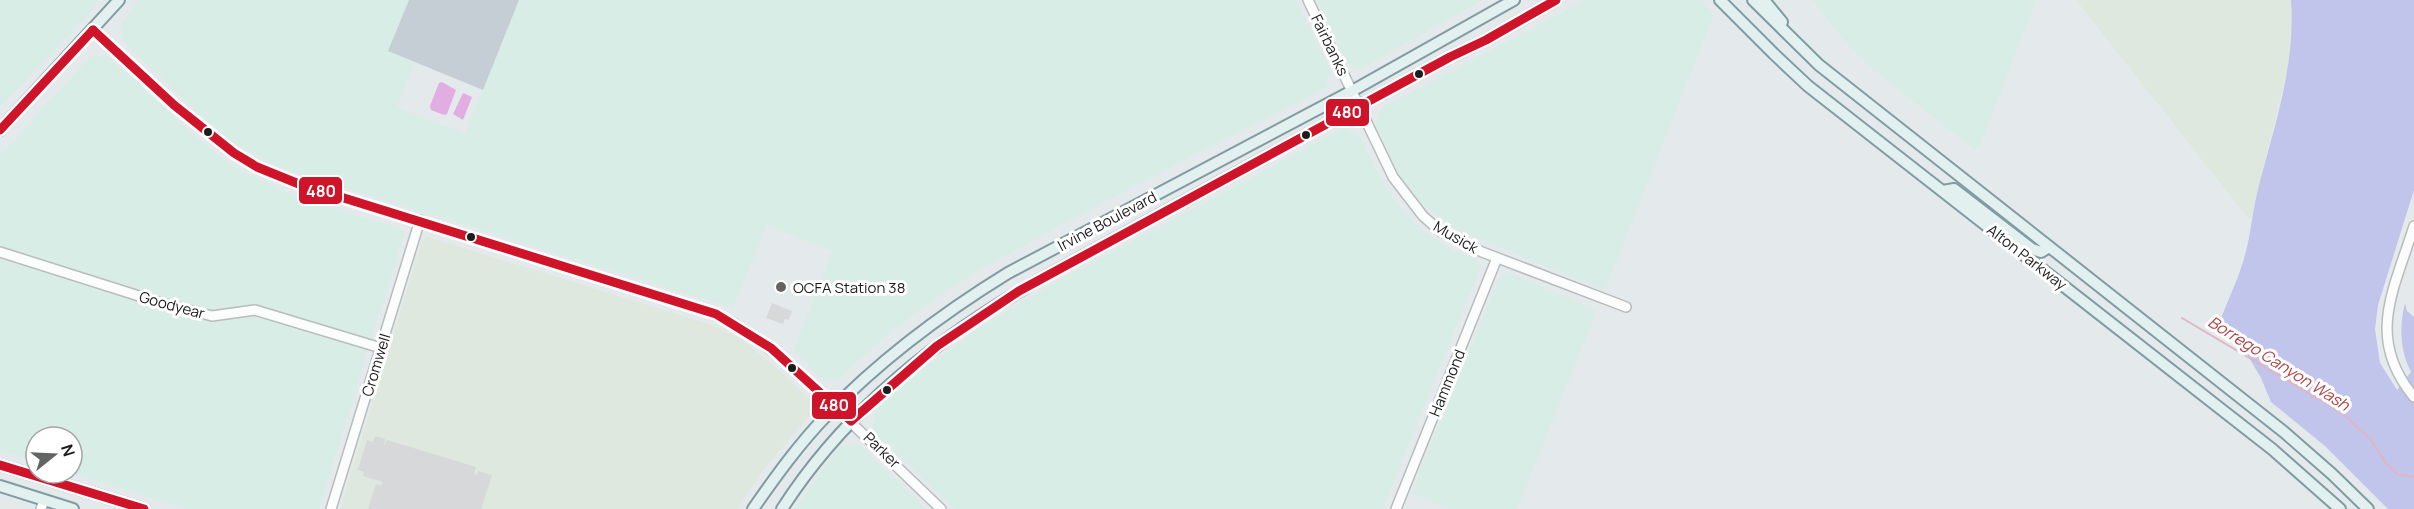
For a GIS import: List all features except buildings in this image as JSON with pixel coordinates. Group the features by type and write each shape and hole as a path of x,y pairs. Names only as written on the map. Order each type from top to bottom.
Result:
{"main road":[{"path":"0,130 119,0"},
{"name":"Irvine Boulevard","path":"753,509 786,463 836,406 936,321 998,279 1352,91 1514,0"},
{"name":"Irvine Boulevard","path":"782,509 799,482 851,421 937,346 1019,291 1556,0"},
{"name":"Alton Parkway","path":"1720,0 1808,86 2272,448 2340,509"},
{"name":"Alton Parkway","path":"1753,0 1807,53 1884,117 2284,432 2368,509"},
{"path":"1764,0 1807,53"},
{"path":"1943,191 1954,189 2032,249 2041,252 2049,247"},
{"path":"0,465 24,472"},
{"path":"43,505 49,485"},
{"path":"66,485 144,509"},
{"path":"0,486 43,505 73,509"}],"street":[{"name":"Fairbanks","path":"1308,0 1352,91"},
{"name":"Parker","path":"93,30 174,105 234,153 256,167 299,184 716,314 735,324 768,346 836,406 941,509"},
{"name":"Musick","path":"1352,91 1393,177 1423,216 1440,231 1497,258 1626,308"},
{"name":"Cromwell","path":"331,509 420,220"},
{"path":"2414,226 2388,310 2386,327 2389,353 2394,369 2414,397"},
{"name":"Goodyear","path":"0,252 158,302 212,316 255,310 381,348"},
{"name":"Hammond","path":"1396,509 1497,258"}],"shaded area":[{"path":"0,0 99,0 85,18 0,107"},
{"path":"139,0 409,0 389,51 415,63 397,107 465,134 519,0 1296,0 1331,72 1326,88 1125,191 979,270 888,334 839,379 822,380 794,350 832,251 767,225 733,308 284,169 237,146 196,111 122,40 121,23"},
{"path":"409,0 519,0 483,90 388,51"},
{"path":"1317,0 1482,0 1361,69 1347,64"},
{"path":"1589,0 1701,0 1714,15 1605,290 1462,232 1440,219 1415,197 1397,171 1375,125 1382,108"},
{"path":"1812,0 2036,0 1979,149 1975,150 1871,68 1846,43"},
{"path":"2076,0 2291,0 2292,31 2288,69 2256,196 2254,219 2247,217"},
{"path":"2291,0 2414,0 2414,190 2378,305 2375,329 2380,363 2397,390 2411,372 2407,364 2402,338 2405,303 2407,311 2414,317 2414,509 2388,509 2325,446 2271,402 2261,378 2241,344 2220,321 2245,255 2257,195 2283,93 2292,24"},
{"path":"107,56 210,149 239,170 304,200 398,227 403,231 404,235 319,509 186,509 84,477 84,425 24,425 24,458 0,451 0,155 90,57"},
{"path":"442,82 456,90 447,114 444,115 431,110 430,106 439,83"},
{"path":"463,93 472,97 463,120 453,114"},
{"path":"1344,128 1359,135 1395,201 1420,229 1455,251 1476,259 1480,269 1383,509 954,509 874,431 873,413 918,373 980,327 1052,284"},
{"path":"428,237 712,325 741,339 779,370 810,399 810,415 761,473 737,509 340,509 422,241"},
{"path":"1509,273 1597,310 1517,509 1450,509 1411,493 1499,277"},
{"path":"772,303 792,311 789,320 785,319 783,324 766,318"},
{"path":"375,436 385,439 384,446 387,440 476,467 474,474 477,475 478,471 492,475 481,509 368,509 376,484 381,486 383,482 363,476 364,472 358,470 367,440 373,442"},
{"path":"859,444 926,509 795,509 840,446"}],"waterway":[{"name":"Borrego Canyon Wash","path":"2182,318 2342,413 2372,441 2385,462 2397,474 2414,477"}],"transit line":[{"name":"480","path":"93,30 174,105 234,153 257,167 299,184 716,314 771,348 851,421 937,346 1019,291 1450,57 1486,40 1556,0"},
{"name":"480","path":"0,130 93,30"},
{"name":"480","path":"0,465 144,509"}],"place":[{"name":"OCFA Station 38","path":"781,287"}]}
